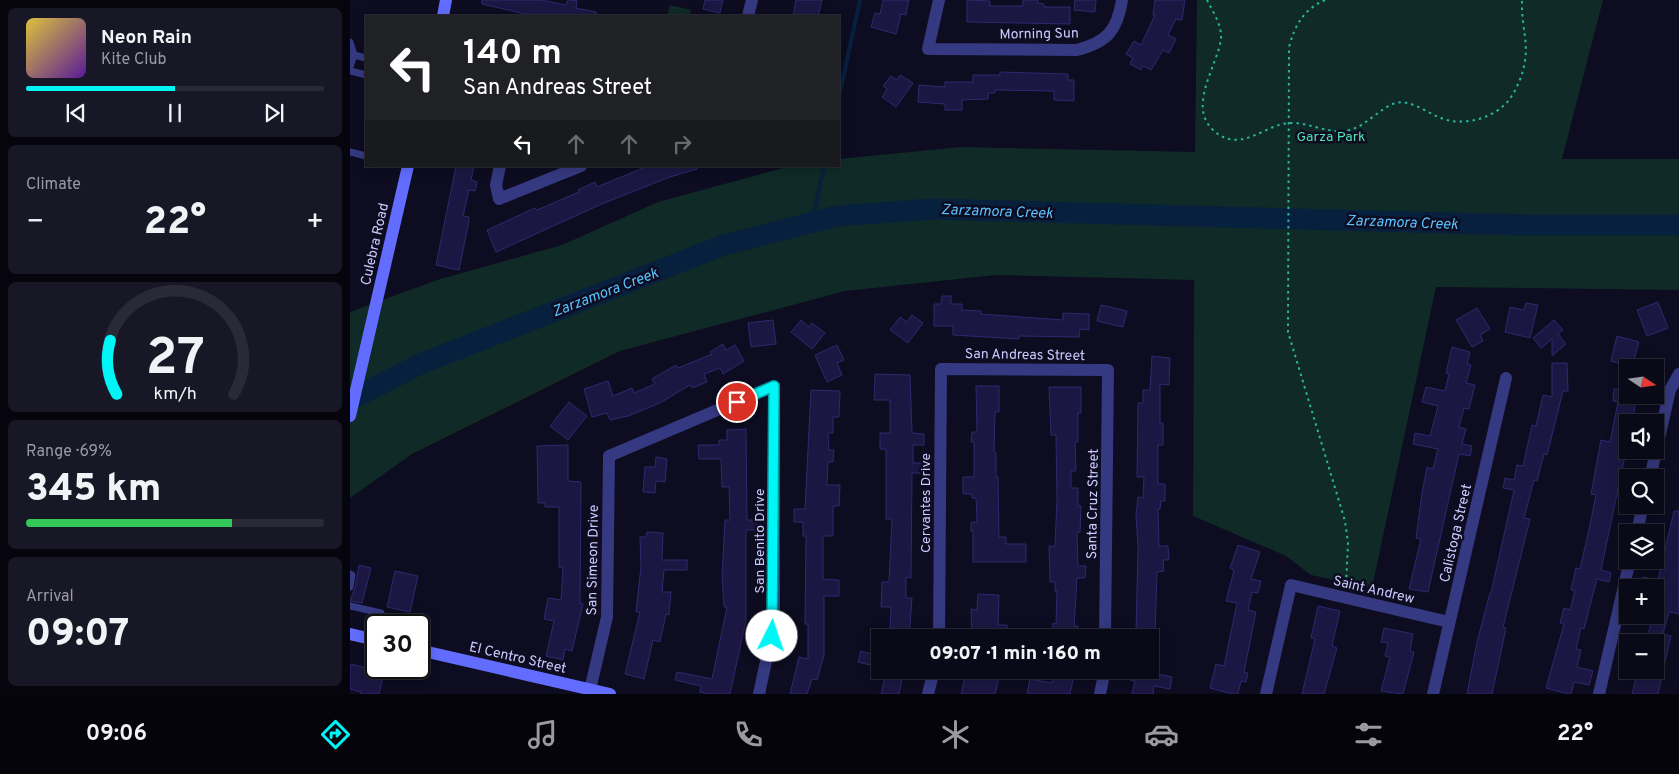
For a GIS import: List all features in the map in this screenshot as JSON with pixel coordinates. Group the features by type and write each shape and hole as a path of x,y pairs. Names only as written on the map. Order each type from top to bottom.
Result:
{"main road":[{"path":"443,15 446,0"},
{"name":"Culebra Road","path":"350,416 408,167"},
{"path":"350,634 365,637"},
{"name":"El Centro Street","path":"430,653 589,692 610,694"}],"street":[{"path":"748,15 752,0"},
{"name":"Morning Sun","path":"939,0 928,49 1077,50 1106,38 1115,26 1122,0"},
{"path":"500,167 496,185 499,199 579,167"},
{"name":"San Andreas Street","path":"941,369 1108,370"},
{"name":"Cervantes Drive","path":"939,629 941,369"},
{"name":"Santa Cruz Street","path":"1106,629 1108,370"},
{"path":"1652,469 1670,390 1678,374"},
{"name":"Calistoga Street","path":"1432,694 1506,378"},
{"name":"San Simeon Drive","path":"589,692 607,617 609,456 774,386"},
{"name":"San Benito Drive","path":"759,694 774,624 774,386"},
{"path":"1599,694 1628,569"},
{"name":"Saint Andrew","path":"1266,694 1291,586 1449,622"},
{"path":"928,694 932,679"},
{"path":"1100,694 1102,679"}],"lane":[{"path":"350,42 354,55 350,67"},
{"path":"354,55 365,58"},
{"path":"350,71 365,75"},
{"path":"350,152 365,156"},
{"path":"350,574 352,575 350,587"},
{"path":"350,606 382,614"}],"path":[{"path":"1207,0 1221,30 1221,40 1206,83 1204,110 1212,129 1223,136 1247,139 1289,123 1340,132 1352,129 1394,104 1402,102 1452,121 1465,122 1493,113 1510,98 1527,58 1522,0"},
{"path":"1325,0 1313,6 1302,16 1293,31 1288,48 1288,332 1294,358 1345,521 1348,567 1344,598"}],"green space":[{"name":"Garza Park","path":"1197,0 1603,0 1562,159 1679,159 1679,290 1436,287 1372,588 1311,575 1286,556 1193,516 1194,280 996,275 845,291 620,351 412,454 350,498 350,312 437,280 562,245 658,202 787,167 840,167 840,159 961,147 1195,152"},
{"path":"670,5 691,10 689,15 667,15"}],"building":[{"path":"482,0 541,0 566,5 568,0 570,0 577,1 576,8 596,12 596,15 530,15 482,4"},
{"path":"705,0 723,0 720,13 703,9"},
{"path":"796,0 822,0 818,15 793,15"},
{"path":"883,0 909,0 906,15 901,14 896,34 871,27 875,13 880,14"},
{"path":"967,0 990,1 990,6 1023,6 1023,0 1038,0 1038,3 1044,4 1044,7 1070,7 1070,24 967,22"},
{"path":"1075,0 1096,0 1095,12 1074,10"},
{"path":"1155,0 1185,0 1182,20 1176,19 1168,35 1176,39 1169,53 1163,50 1151,70 1143,66 1141,70 1130,64 1133,58 1126,54 1134,41 1141,45 1155,15 1153,15"},
{"path":"1000,72 1068,74 1068,80 1074,80 1074,101 1054,100 1054,91 995,90 995,93 988,93 988,99 962,100 962,110 945,110 945,104 918,102 919,85 945,87 945,82 973,82 973,75 1000,75"},
{"path":"900,75 913,83 896,107 882,97 887,89 883,86 891,76 897,80"},
{"path":"456,167 474,167 471,180 477,182 475,191 469,190 463,216 469,217 469,221 459,270 436,265"},
{"path":"646,167 697,167 697,169 670,177 604,203 496,252 487,230 535,208 537,210 579,192 578,190 595,182 597,187"},
{"path":"942,296 951,296 951,304 962,304 962,310 981,311 981,314 1063,320 1063,313 1089,314 1089,330 1080,329 1079,337 1019,336 1019,339 953,335 953,326 934,326 934,304 941,304"},
{"path":"1658,302 1668,328 1647,336 1637,310"},
{"path":"1526,303 1538,305 1530,338 1505,332 1510,307 1524,310"},
{"path":"1101,305 1127,311 1123,327 1097,321"},
{"path":"1477,308 1490,329 1480,335 1483,341 1472,347 1456,320"},
{"path":"912,315 923,323 908,343 890,330 900,317 907,322"},
{"path":"773,320 776,344 751,347 748,323"},
{"path":"801,320 809,327 812,323 825,333 812,349 791,332"},
{"path":"1554,320 1563,330 1558,334 1566,344 1552,356 1552,339 1541,348 1533,338"},
{"path":"1617,336 1639,342 1634,359 1619,359 1619,363 1611,361"},
{"path":"723,344 726,350 735,345 744,361 723,374 720,368 704,374 707,382 692,388 690,385 660,403 628,416 610,420 607,413 592,417 584,389 608,381 613,396 632,388 634,393 655,384 652,379 676,365 678,368 712,354 710,352"},
{"path":"837,345 844,360 837,363 842,375 827,382 815,355"},
{"path":"1452,347 1470,352 1467,364 1471,365 1466,383 1475,385 1469,409 1464,408 1459,427 1466,429 1462,444 1472,446 1470,456 1459,454 1428,592 1409,589 1421,539 1416,538 1427,467 1433,469 1438,449 1413,444 1415,433 1430,436 1438,406 1422,402 1426,387 1445,391 1449,374 1446,373"},
{"path":"1152,356 1170,358 1169,385 1160,384 1160,423 1163,423 1163,445 1158,445 1158,484 1165,484 1165,501 1161,501 1160,509 1158,509 1159,546 1168,546 1169,560 1163,560 1164,571 1157,572 1155,629 1136,629 1138,547 1136,514 1138,497 1143,498 1144,477 1137,477 1138,403 1143,403 1143,390 1150,390"},
{"path":"1552,363 1567,363 1568,391 1563,391 1547,455 1544,454 1537,481 1534,480 1524,518 1530,519 1503,627 1506,628 1492,694 1467,694 1477,642 1491,593 1514,490 1503,488 1505,478 1514,480 1517,465 1523,466 1532,425 1536,426 1543,395 1552,397"},
{"path":"875,374 910,375 912,433 924,434 924,445 913,445 913,463 923,463 922,473 912,473 911,578 906,577 906,598 912,598 910,629 890,628 891,607 881,607 882,582 889,582 892,519 886,519 886,449 880,449 880,433 890,433 890,400 874,400"},
{"path":"976,386 999,386 999,412 995,412 994,452 996,453 996,477 998,477 999,537 1006,537 1006,544 1026,544 1026,562 973,562 973,531 971,531 971,522 977,522 976,498 972,498 972,494 963,494 963,477 974,477 974,442 971,442 972,432 977,432"},
{"path":"1049,387 1081,387 1081,413 1078,413 1078,442 1075,442 1076,471 1071,471 1071,488 1078,488 1078,506 1081,506 1080,532 1077,532 1078,566 1086,566 1085,578 1077,578 1074,626 1078,626 1078,629 1053,629 1053,623 1056,624 1057,591 1055,591 1055,582 1050,582 1049,546 1055,546 1057,501 1056,435 1051,435"},
{"path":"1614,389 1619,389 1619,404 1635,404 1634,414 1619,414 1619,459 1624,459 1622,469 1619,469 1619,484 1601,570 1611,573 1609,582 1597,579 1584,629 1581,628 1576,649 1581,650 1577,667 1593,671 1589,685 1574,682 1571,694 1568,694 1546,688 1564,624 1560,623 1564,608 1570,610 1575,591 1571,590 1576,568 1580,569 1590,525 1596,495 1591,494 1601,440 1610,442 1618,402 1613,401"},
{"path":"811,390 840,391 839,417 833,417 833,433 828,433 829,450 834,450 833,462 828,462 827,485 840,485 839,506 833,506 833,536 823,536 823,579 839,580 839,596 824,596 824,655 817,680 812,679 807,694 790,694 799,657 808,659 808,624 805,624 806,536 803,536 803,522 794,522 794,509 805,509"},
{"path":"569,402 587,416 568,440 550,426"},
{"path":"746,429 747,520 757,520 757,530 746,530 746,620 730,694 709,694 700,692 701,686 675,680 677,672 712,679 727,607 724,607 722,576 725,520 730,520 729,487 722,487 721,459 699,459 698,445 719,445 719,440 727,440 727,430"},
{"path":"568,445 568,481 581,482 580,603 583,604 572,651 565,649 563,660 546,656 554,621 544,619 548,598 561,600 563,567 559,567 559,507 545,507 545,503 538,503 537,446"},
{"path":"656,457 667,459 665,482 656,481 655,493 643,492 645,467 655,467"},
{"path":"1674,511 1679,511 1679,614 1669,612 1663,634 1648,634 1651,624 1664,624 1664,579 1658,579 1661,569 1664,569 1664,554"},
{"path":"647,532 663,533 662,560 687,560 687,570 664,570 662,592 671,592 669,615 666,614 660,642 653,640 644,679 625,674 640,612 636,612 641,567 640,537 646,537"},
{"path":"1238,545 1260,552 1251,579 1261,581 1258,593 1252,592 1248,610 1256,612 1244,672 1248,673 1246,682 1241,681 1238,694 1232,694 1210,688 1216,664 1224,666 1237,603 1226,601 1234,570 1230,568"},
{"path":"359,565 371,568 362,603 350,601 355,588"},
{"path":"395,571 418,576 410,612 387,607"},
{"path":"978,594 999,595 998,625 1007,625 1007,629 972,629 971,609 977,610"},
{"path":"1318,606 1340,611 1332,646 1337,648 1324,694 1302,694 1315,639 1311,638"},
{"path":"1384,628 1413,634 1410,651 1414,652 1403,694 1381,691 1390,657 1385,656 1388,643 1381,642"},
{"path":"1664,634 1671,636 1664,667"},
{"path":"861,651 871,654 870,665 858,662"},
{"path":"350,664 365,668 365,679 382,679 379,694 360,694 361,692 350,689"},
{"path":"1159,674 1172,677 1170,689 1154,686 1153,694 1132,694 1135,681 1126,679 1159,679"},
{"path":"885,679 902,679 899,694 881,694"},
{"path":"965,679 999,679 995,694 961,694"},
{"path":"1030,679 1052,683 1053,679 1073,679 1070,694 1027,694"},
{"path":"1636,679 1661,679 1658,694 1632,694"}],"waterway":[{"path":"840,92 860,0"},
{"path":"812,223 824,167"},
{"name":"Zarzamora Creek","path":"350,400 420,364 724,245 837,216 932,209 1524,225 1679,225"}],"route":[{"path":"737,402 774,386 774,624 772,636"}]}
